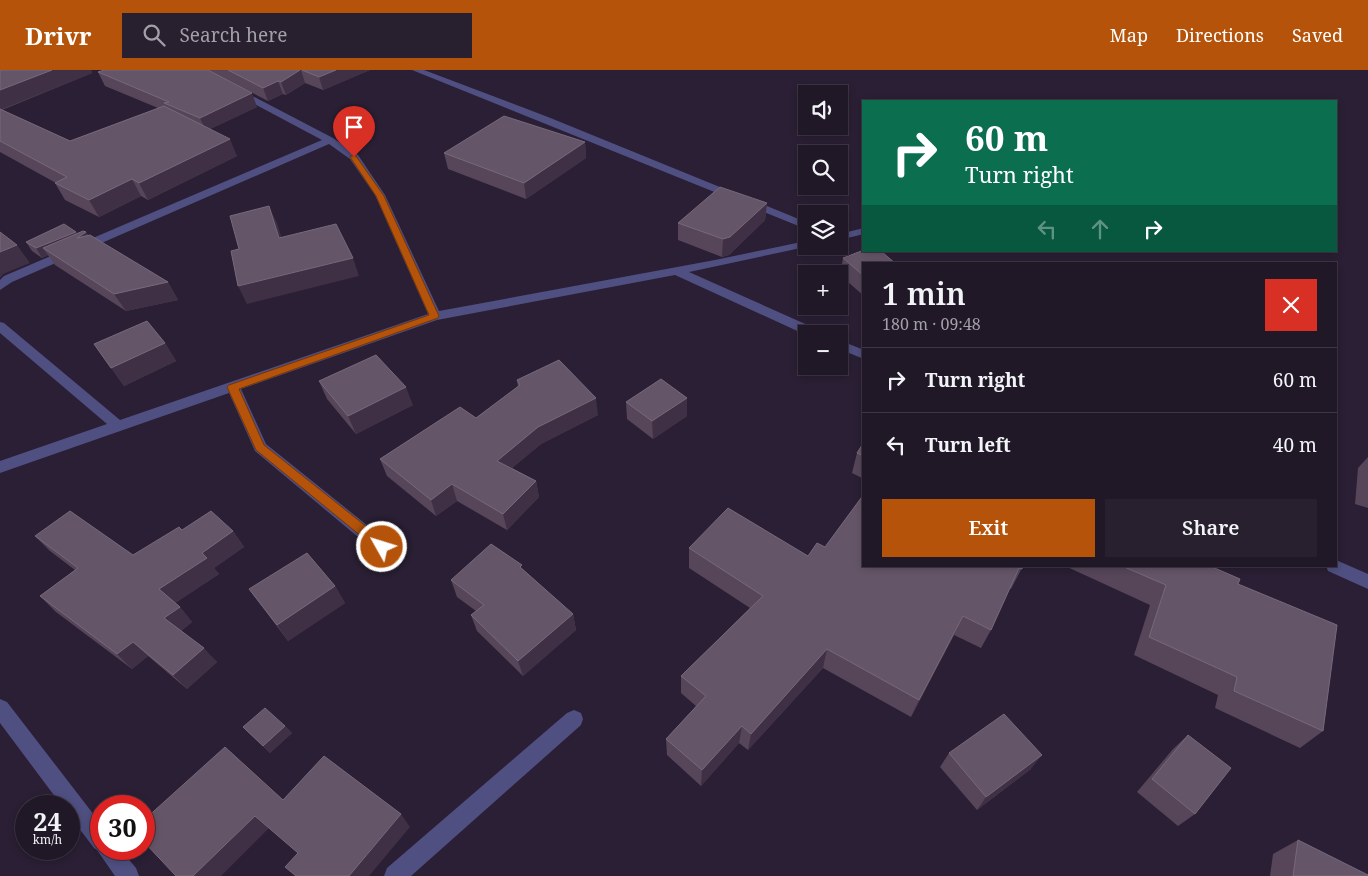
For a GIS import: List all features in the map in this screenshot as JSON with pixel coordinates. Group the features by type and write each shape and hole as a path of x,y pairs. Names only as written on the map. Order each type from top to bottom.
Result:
{"street":[{"path":"416,70 545,119 798,223"},
{"path":"230,87 330,140 354,157 380,196 435,316"},
{"path":"0,286 8,279 330,140"},
{"path":"848,235 862,231"},
{"path":"0,467 435,316 798,247"},
{"path":"676,271 798,326"},
{"path":"0,326 118,426"},
{"path":"848,348 862,354"},
{"path":"233,387 260,447 382,547"},
{"path":"1336,567 1368,582"},
{"path":"0,708 90,827"},
{"path":"396,876 574,719"},
{"path":"116,860 128,876"}],"building":[{"path":"0,70 52,70 0,90"},
{"path":"104,70 208,70 252,93 200,118 164,103 169,102 98,72"},
{"path":"228,70 300,70 281,82 278,81 263,88"},
{"path":"302,70 336,70 319,77"},
{"path":"164,106 230,139 139,183 132,179 89,200 55,183 67,177 0,141 0,109 70,141"},
{"path":"504,116 585,142 524,183 444,153"},
{"path":"720,187 767,203 730,237 723,239 678,223"},
{"path":"269,206 279,238 336,224 353,258 238,286 231,251 239,249 230,216"},
{"path":"64,224 76,232 36,248 26,242"},
{"path":"83,231 86,232 77,238 90,235 168,282 114,294 43,248"},
{"path":"0,232 17,245 0,252"},
{"path":"862,251 882,252 894,262 862,262 862,274 843,258"},
{"path":"147,321 165,343 111,368 94,344"},
{"path":"376,355 406,387 348,416 319,381"},
{"path":"559,360 596,398 538,427 497,461 536,481 503,514 452,484 431,500 380,459 460,407 476,418 520,385 517,380"},
{"path":"661,379 687,398 652,421 626,402"},
{"path":"862,445 862,455 857,453"},
{"path":"862,497 862,567 1023,567 1022,569 1019,568 991,630 963,616 919,700 827,649 751,734 742,726 702,770 666,739 706,696 681,676 763,596 689,548 728,508 808,556 817,543 825,547"},
{"path":"70,511 133,555 179,527 182,530 211,511 233,531 202,553 207,558 159,589 180,607 164,618 204,648 173,675 133,642 117,654 40,596 78,568 35,536"},
{"path":"491,544 522,565 520,567 573,614 518,661 471,615 484,605 451,580"},
{"path":"307,553 335,586 277,625 249,589"},
{"path":"1124,567 1212,567 1240,579 1238,584 1337,625 1323,731 1234,691 1237,677 1149,637 1166,585"},
{"path":"265,708 285,726 263,746 243,727"},
{"path":"1004,714 1042,755 986,797 949,753"},
{"path":"1188,735 1231,768 1195,814 1152,779"},
{"path":"225,747 283,800 324,756 401,814 349,876 296,876 285,867 298,853 255,816 193,876 176,876 155,854 155,810"},
{"path":"1298,840 1368,875 1368,876 1293,876"}],"route":[{"path":"354,157 380,196 435,316 233,387 260,447 382,547"}]}
